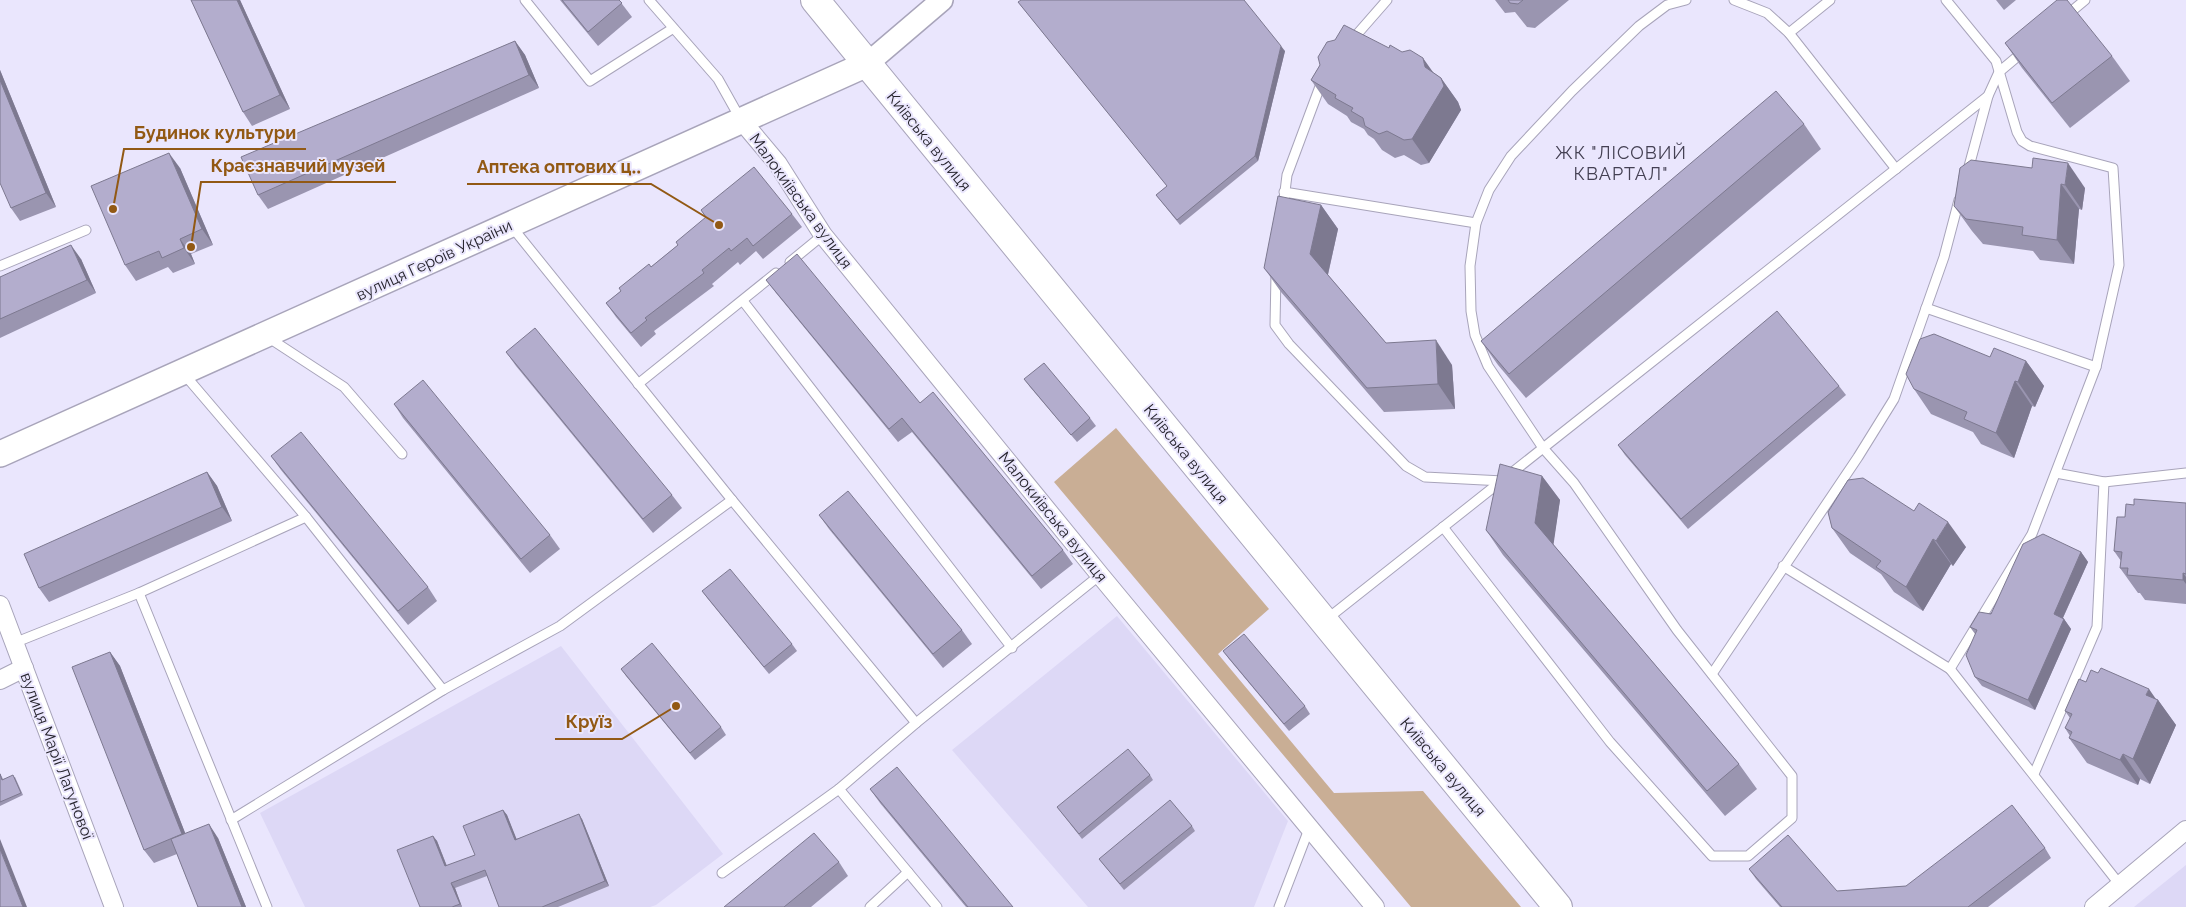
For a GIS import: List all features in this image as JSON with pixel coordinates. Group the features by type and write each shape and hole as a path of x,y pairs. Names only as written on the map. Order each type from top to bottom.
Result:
{"main road":[{"name":"Київська вулиця","path":"815,0 1558,907"},
{"name":"вулиця Героїв України","path":"0,454 266,336 867,64"}],"street":[{"path":"867,64 942,0"},
{"name":"Малокиївська вулиця","path":"741,120 778,164 823,235 1100,576 1309,830 1375,907"},
{"name":"вулиця Марії Лагунової","path":"0,605 114,907"},
{"path":"0,680 24,668"},
{"path":"2094,907 2186,830"}],"lane":[{"path":"525,0 590,81 672,29"},
{"path":"649,0 672,29 718,79 741,120"},
{"path":"1346,48 1387,0"},
{"path":"1443,527 1610,742 1712,856 1748,856 1792,818 1792,776 1677,630 1574,483 1543,448 1488,366 1475,335 1471,310 1470,266 1476,223 1489,190 1516,150 1665,2 1686,0"},
{"path":"1734,0 1767,12 1789,33 1896,169"},
{"path":"1789,33 1830,0"},
{"path":"1946,0 1996,61 2017,132 2022,141 2030,146 2113,168 2120,265 2096,367 2032,534 1950,668"},
{"path":"2062,19 2085,0"},
{"path":"1964,181 1988,96 1999,72 2033,44"},
{"path":"1282,219 1287,174 1320,84 1330,70"},
{"path":"1323,622 1988,96"},
{"path":"1712,674 1858,457 1894,399 1944,257 1962,191"},
{"path":"1284,192 1476,223"},
{"path":"510,224 732,500 916,722"},
{"path":"0,266 86,230"},
{"path":"638,384 823,235"},
{"path":"1277,265 1274,325 1289,344 1406,466 1426,477 1503,481"},
{"path":"743,301 1012,648"},
{"path":"1926,308 2096,367"},
{"path":"266,336 344,387 402,454"},
{"path":"182,372 306,517 443,690"},
{"path":"2056,473 2104,482 2186,473"},
{"path":"2034,774 2097,627 2104,482"},
{"path":"231,820 443,690 560,626 732,500"},
{"path":"14,643 139,593 306,517"},
{"path":"1783,566 1950,668 2120,885"},
{"path":"722,873 840,789 916,722 1012,648 1100,576"},
{"path":"139,593 267,907"},
{"path":"840,789 937,907"},
{"path":"1279,907 1309,830"},
{"path":"870,907 908,872"}],"shaded area":[{"path":"1116,428 1269,609 1218,654 1334,793 1423,791 1521,907 1411,907 1054,482"},
{"path":"1117,616 1288,821 1254,907 1088,907 952,750"},
{"path":"561,646 723,854 656,905 650,907 305,907 260,813"},
{"path":"2186,865 2186,907 2134,907"}],"building":[{"path":"191,0 237,0 280,95 243,112"},
{"path":"562,0 619,0 622,3 588,32"},
{"path":"1021,0 1244,0 1281,46 1255,156 1177,220 1156,195 1167,186 1018,2"},
{"path":"1508,0 1523,0 1518,4 1510,3"},
{"path":"2057,0 2067,0 2112,56 2052,103 2005,43"},
{"path":"1344,25 1389,48 1390,45 1402,52 1410,50 1423,58 1425,67 1441,78 1444,86 1412,139 1404,140 1387,131 1379,134 1365,126 1363,118 1351,111 1353,108 1335,98 1336,95 1311,80 1320,65 1318,57 1327,42 1335,40"},
{"path":"515,41 529,75 258,195 241,157"},
{"path":"0,80 46,193 11,208 0,183"},
{"path":"1776,91 1804,124 1509,374 1481,341"},
{"path":"169,153 202,229 180,239 184,248 162,258 159,251 125,265 91,186"},
{"path":"2033,158 2068,163 2065,185 2061,184 2057,240 2022,235 2023,227 1966,219 1954,206 1960,168 1971,160 2032,168"},
{"path":"754,167 792,214 753,246 747,238 731,251 729,248 702,270 704,273 645,318 647,320 631,333 606,303 621,291 619,288 649,264 651,267 678,245 676,242 706,217 701,210"},
{"path":"1278,196 1321,205 1310,254 1386,343 1436,340 1438,384 1367,388 1264,268"},
{"path":"71,245 87,280 0,319 0,277"},
{"path":"797,254 920,403 933,392 1063,550 1032,576 902,418 889,429 766,280"},
{"path":"1777,311 1839,386 1681,519 1618,445"},
{"path":"535,328 672,495 643,519 506,352"},
{"path":"1934,334 1990,357 1994,348 2026,361 2018,382 2015,381 1996,433 1964,419 1967,412 1914,389 1906,374 1920,339"},
{"path":"1044,363 1090,418 1071,435 1024,379"},
{"path":"423,380 550,535 521,559 394,404"},
{"path":"301,432 428,587 398,611 271,456"},
{"path":"1500,464 1542,476 1535,523 1739,764 1707,791 1486,530"},
{"path":"207,472 222,507 39,588 24,554"},
{"path":"1863,478 1914,511 1919,503 1948,522 1936,541 1933,539 1906,587 1876,567 1881,561 1832,528 1828,512 1848,480"},
{"path":"848,491 962,630 933,654 819,515"},
{"path":"2134,499 2186,503 2186,574 2183,573 2183,580 2127,575 2128,568 2120,568 2122,552 2114,551 2117,517 2125,517 2126,504 2134,505"},
{"path":"2043,534 2081,552 2054,614 2064,619 2028,700 1975,677 1966,655 1977,630 1970,627 1979,612 1991,614 2023,544"},
{"path":"730,569 792,644 764,667 702,591"},
{"path":"1244,634 1305,706 1284,724 1223,651"},
{"path":"652,643 721,727 690,753 621,669"},
{"path":"110,652 182,834 144,850 72,667"},
{"path":"2101,668 2149,689 2146,695 2158,700 2133,759 2123,754 2120,760 2069,738 2072,732 2065,728 2072,714 2065,711 2079,679 2086,682 2091,670 2098,673"},
{"path":"1128,749 1150,775 1079,834 1057,807"},
{"path":"897,767 1013,907 968,907 870,789"},
{"path":"0,774 2,780 13,775 21,793 0,802"},
{"path":"1170,800 1192,826 1120,884 1099,859"},
{"path":"2012,805 2045,848 1968,907 1782,907 1749,869 1788,835 1837,891 1906,886"},
{"path":"503,810 515,840 579,814 605,881 542,907 499,907 485,870 451,883 460,904 452,907 420,907 397,850 433,836 445,866 475,855 463,826"},
{"path":"209,824 242,907 198,907 171,839"},
{"path":"814,833 839,862 784,907 724,907"},
{"path":"0,849 23,907 0,907"}],"place":[{"name":"Будинок культури","path":"113,209"},
{"name":"Аптека оптових ц‥","path":"719,225"},
{"name":"Краєзнавчий музей","path":"191,247"},
{"name":"Круїз","path":"676,706"}],"district":[{"name":"ЖК \"ЛІСОВИЙ КВАРТАЛ\"","path":"1621,162"}]}
